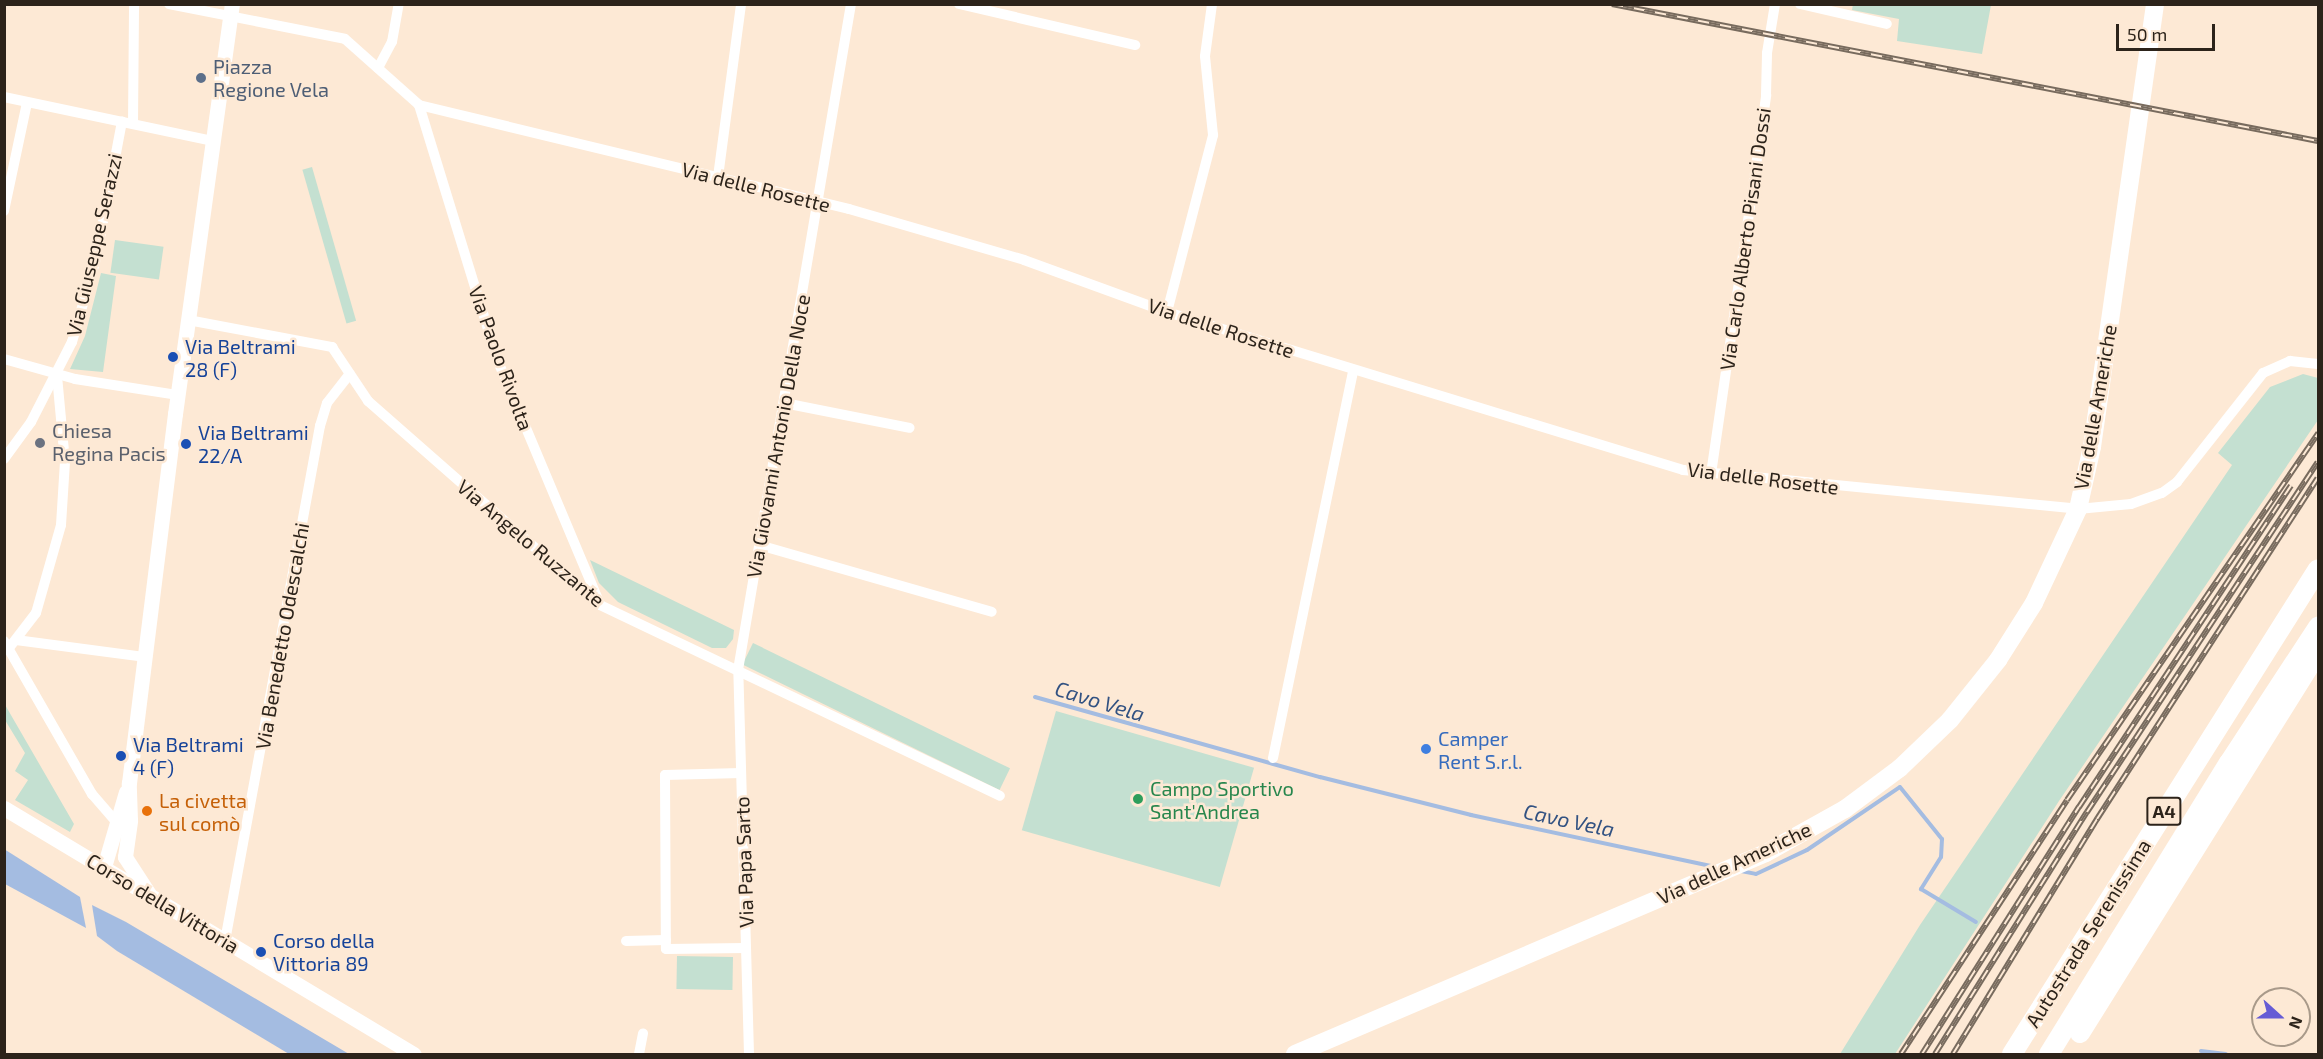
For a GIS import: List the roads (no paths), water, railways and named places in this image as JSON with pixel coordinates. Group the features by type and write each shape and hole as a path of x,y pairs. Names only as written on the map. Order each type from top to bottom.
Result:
{"highway":[{"name":"Autostrada Serenissima","path":"2012,1054 2319,569"},
{"name":"Autostrada Serenissima","path":"2049,1054 2229,763 2319,627"},
{"path":"2080,1033 2319,652"}],"main road":[{"name":"Via delle Americhe","path":"1295,1054 1766,853 1845,808 1900,768 1950,720 1998,660 2034,603 2078,508 2092,447 2155,4"}],"street":[{"name":"Via Giuseppe Serazzi","path":"4,459 31,422 57,375 72,342 96,259 128,122 134,4"},
{"name":"Via delle Rosette","path":"169,4 231,11 345,39 419,105 817,202 1024,260 1167,312 1353,370 1556,428 1683,470 2078,508 2131,504 2162,493 2177,482 2263,373 2290,361 2319,364"},
{"path":"378,68 392,42 399,4"},
{"path":"718,177 741,4"},
{"name":"Via Giovanni Antonio Della Noce","path":"738,670 851,4"},
{"path":"959,4 1135,45"},
{"path":"1167,312 1213,135 1205,56 1212,4"},
{"name":"Via Carlo Alberto Pisani Dossi","path":"1711,474 1766,95 1767,53 1774,4"},
{"path":"1800,4 1887,24"},
{"path":"151,897 125,857 130,820 129,783 177,395 231,11"},
{"path":"4,98 213,141"},
{"path":"4,211 27,103"},
{"name":"Via Paolo Rivolta","path":"419,105 497,359 600,605"},
{"name":"Via Angelo Ruzzante","path":"188,320 332,347 368,402 600,605 1000,796"},
{"path":"4,359 57,375 177,395"},
{"path":"1273,758 1353,370"},
{"name":"Via Benedetto Odescalchi","path":"225,941 320,426 327,403 350,374"},
{"path":"10,643 36,613 61,525 65,462 57,375"},
{"path":"784,403 910,428"},
{"path":"759,545 992,612"},
{"path":"10,643 146,657"},
{"path":"10,643 92,794 116,822"},
{"name":"Via Papa Sarto","path":"738,670 749,1054"},
{"path":"741,773 665,775 666,949 746,948"},
{"path":"108,870 116,822 129,783"},
{"name":"Corso della Vittoria","path":"4,808 408,1053"},
{"path":"108,870 125,857"},
{"path":"626,940 666,940"},
{"path":"639,1054 643,1033"}],"water":[{"path":"4,849 80,897 86,928 5,884"},
{"path":"92,905 126,922 349,1054 289,1054 117,951 97,936"}],"waterway":[{"name":"Cavo Vela","path":"1035,697 1320,777 1471,815 1716,867"},
{"name":"Cavo Vela","path":"1741,871 1756,874 1807,850 1900,787 1942,839 1941,857 1921,889 1976,922"},
{"name":"Cavo Vela","path":"2201,1051 2226,1054"}],"railway":[{"path":"1612,4 2318,141"},
{"path":"1901,1054 2067,800 2318,433"},
{"path":"1935,1054 2087,812 2318,462"},
{"path":"1953,1054 2097,819 2318,478"},
{"path":"1922,1054 2079,807 2291,486"}],"place":[{"name":"Piazza Regione Vela","path":"201,78"},
{"name":"Via Beltrami 28 (F)","path":"173,357"},
{"name":"Chiesa Regina Pacis","path":"40,443"},
{"name":"Via Beltrami 22/A","path":"186,444"},
{"name":"Camper Rent S.r.l.","path":"1426,749"},
{"name":"Via Beltrami 4 (F)","path":"121,756"},
{"name":"Campo Sportivo Sant'Andrea","path":"1138,799"},
{"name":"La civetta sul comò","path":"147,811"},
{"name":"Corso della Vittoria 89","path":"261,952"}]}
